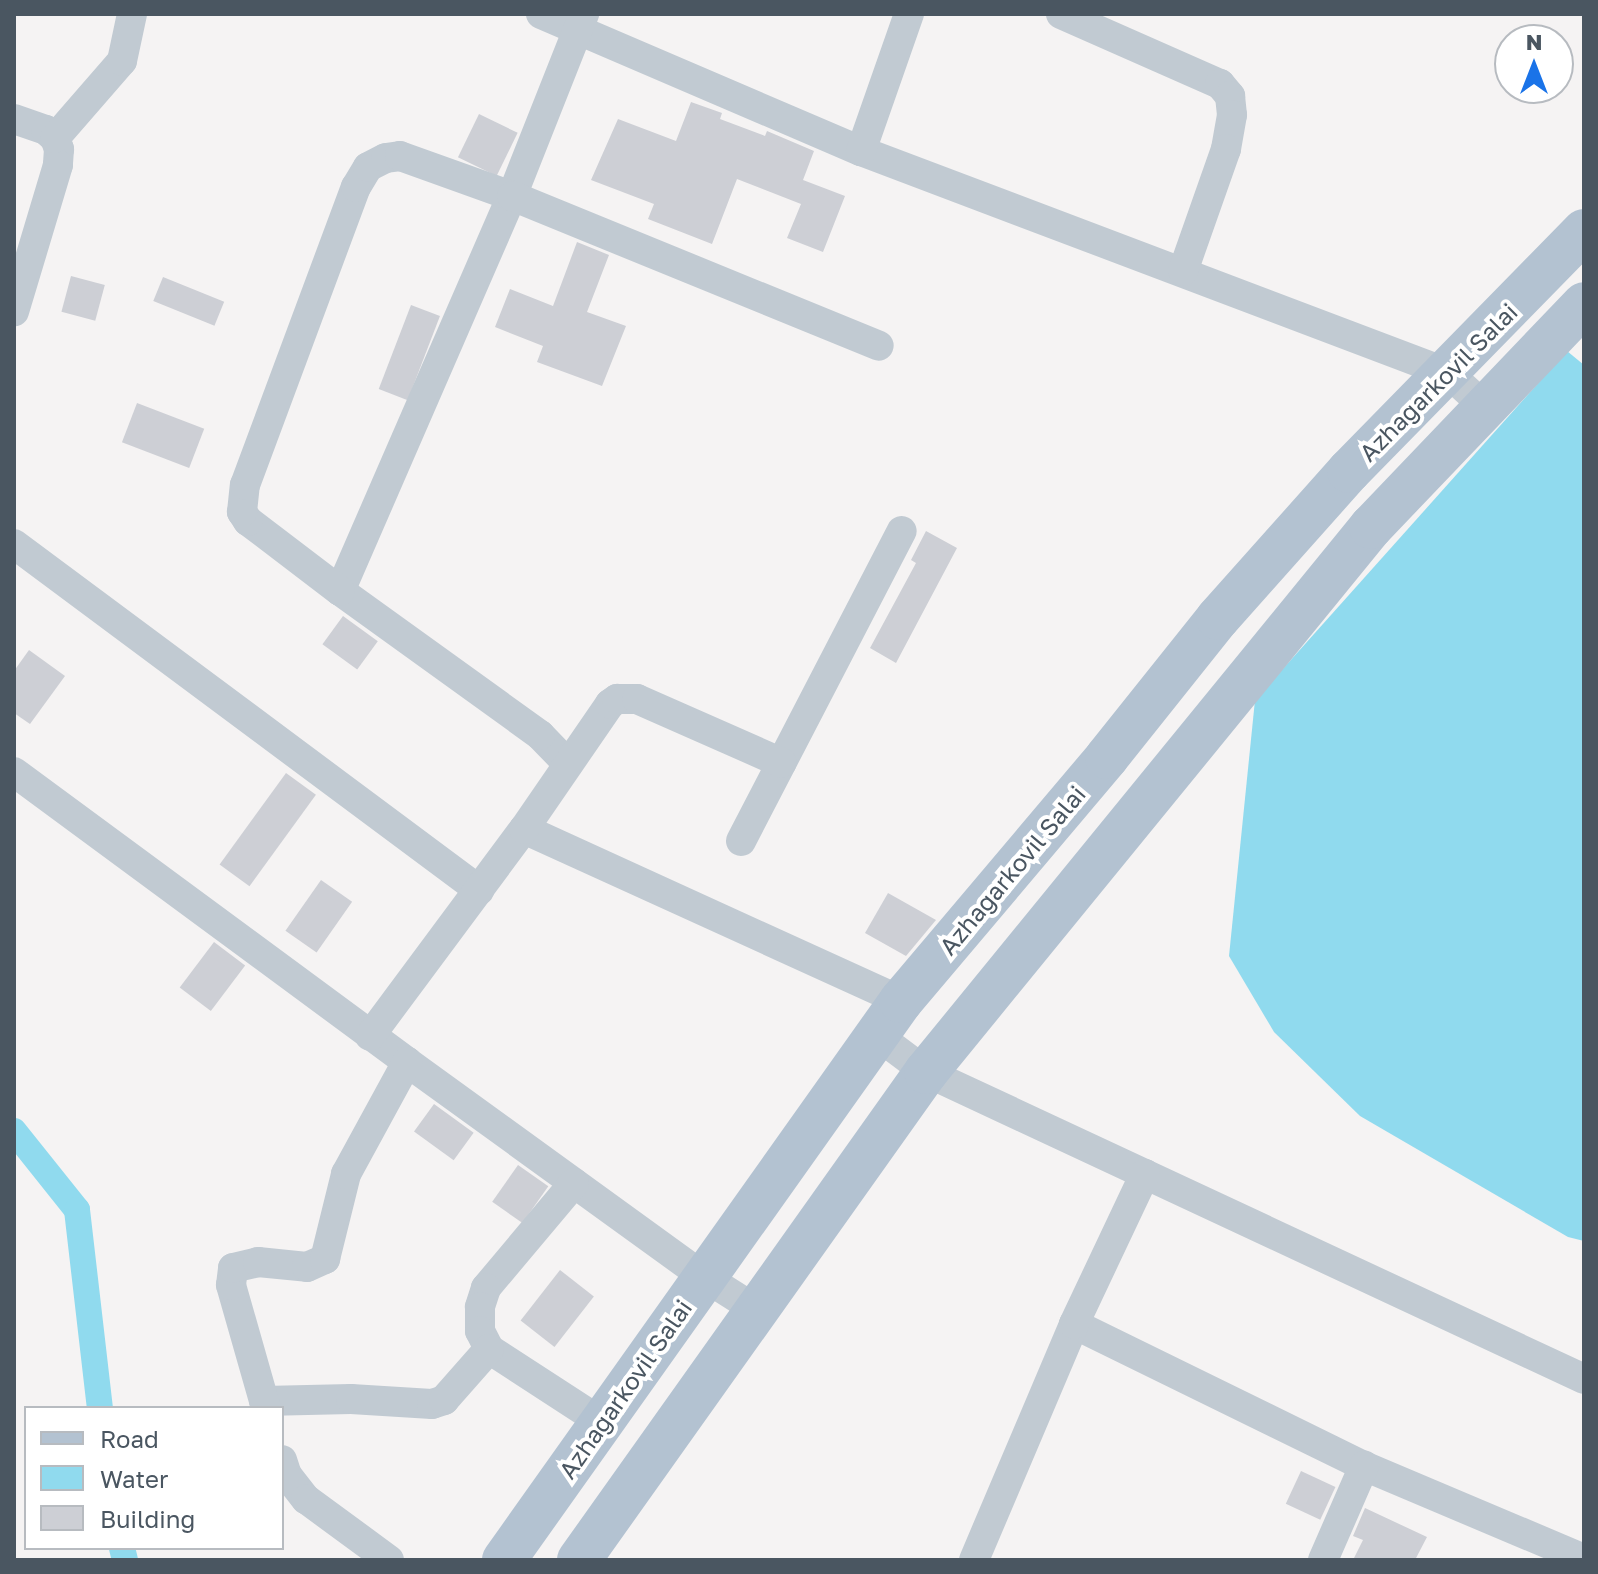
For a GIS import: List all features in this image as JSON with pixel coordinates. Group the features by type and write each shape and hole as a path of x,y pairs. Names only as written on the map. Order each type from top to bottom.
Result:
{"main road":[{"name":"Azhagarkovil Salai","path":"504,1560 603,1423 703,1276 890,1019 1218,618 1349,471 1584,231"},
{"name":"Azhagarkovil Salai","path":"579,1560 926,1072 1371,527 1484,406 1579,320"}],"street":[{"path":"55,138 122,61 132,14"},
{"path":"541,14 582,22 861,151 1448,373 1484,406"},
{"path":"861,151 909,14"},
{"path":"1061,14 1220,84 1230,96 1232,115 1226,149 1183,271"},
{"path":"340,591 512,196 582,22"},
{"path":"14,119 46,130 55,138 58,165 14,312"},
{"path":"568,764 540,735 340,591 248,521 242,512 242,498 356,187 368,167 386,158 400,156 512,196 879,346"},
{"path":"741,841 902,531"},
{"path":"14,544 479,890"},
{"path":"370,1036 524,829 610,704 625,697 637,699 782,763"},
{"path":"14,772 370,1036 703,1276 755,1309"},
{"path":"524,829 890,1019 926,1072 1584,1379"},
{"path":"407,1062 346,1174 325,1259 307,1267 258,1262 233,1268 231,1285 265,1405 351,1399 432,1404 444,1400 489,1349"},
{"path":"974,1560 1074,1324 1145,1174"},
{"path":"574,1183 486,1288 480,1307 480,1331 489,1349 603,1423"},
{"path":"1074,1324 1364,1466 1584,1559"},
{"path":"284,1466 287,1475 306,1499 389,1560"},
{"path":"1323,1560 1364,1466"}],"water":[{"path":"1567,351 1584,365 1584,1241 1568,1237 1360,1116 1274,1032 1229,956 1255,700"}],"building":[{"path":"691,102 722,113 720,119 765,136 767,131 814,151 803,180 845,196 823,252 787,238 801,204 737,179 712,244 648,219 654,204 591,180 618,119 676,141"},
{"path":"479,114 518,133 497,176 458,157"},
{"path":"577,242 609,255 587,312 626,326 602,386 537,362 543,346 495,327 510,289 553,306"},
{"path":"71,276 105,285 95,321 61,312"},
{"path":"163,277 224,302 214,326 153,301"},
{"path":"411,305 440,316 408,400 379,389"},
{"path":"137,403 204,429 189,468 122,442"},
{"path":"926,531 957,548 896,663 870,648 916,563 911,560"},
{"path":"343,616 378,641 357,670 322,644"},
{"path":"29,650 65,676 30,724 14,713 14,671"},
{"path":"286,773 316,795 250,886 220,864"},
{"path":"321,880 352,902 317,953 285,931"},
{"path":"888,893 936,920 906,956 865,933"},
{"path":"214,942 245,965 211,1011 180,988"},
{"path":"434,1104 474,1133 454,1160 414,1132"},
{"path":"518,1165 548,1186 522,1223 492,1202"},
{"path":"560,1270 594,1296 554,1347 521,1320"},
{"path":"1301,1471 1335,1487 1320,1520 1286,1504"},
{"path":"1365,1508 1427,1537 1415,1560 1353,1560 1363,1540 1353,1536"}],"waterway":[{"path":"14,1131 77,1210 100,1406"},
{"path":"122,1550 125,1560"}]}
